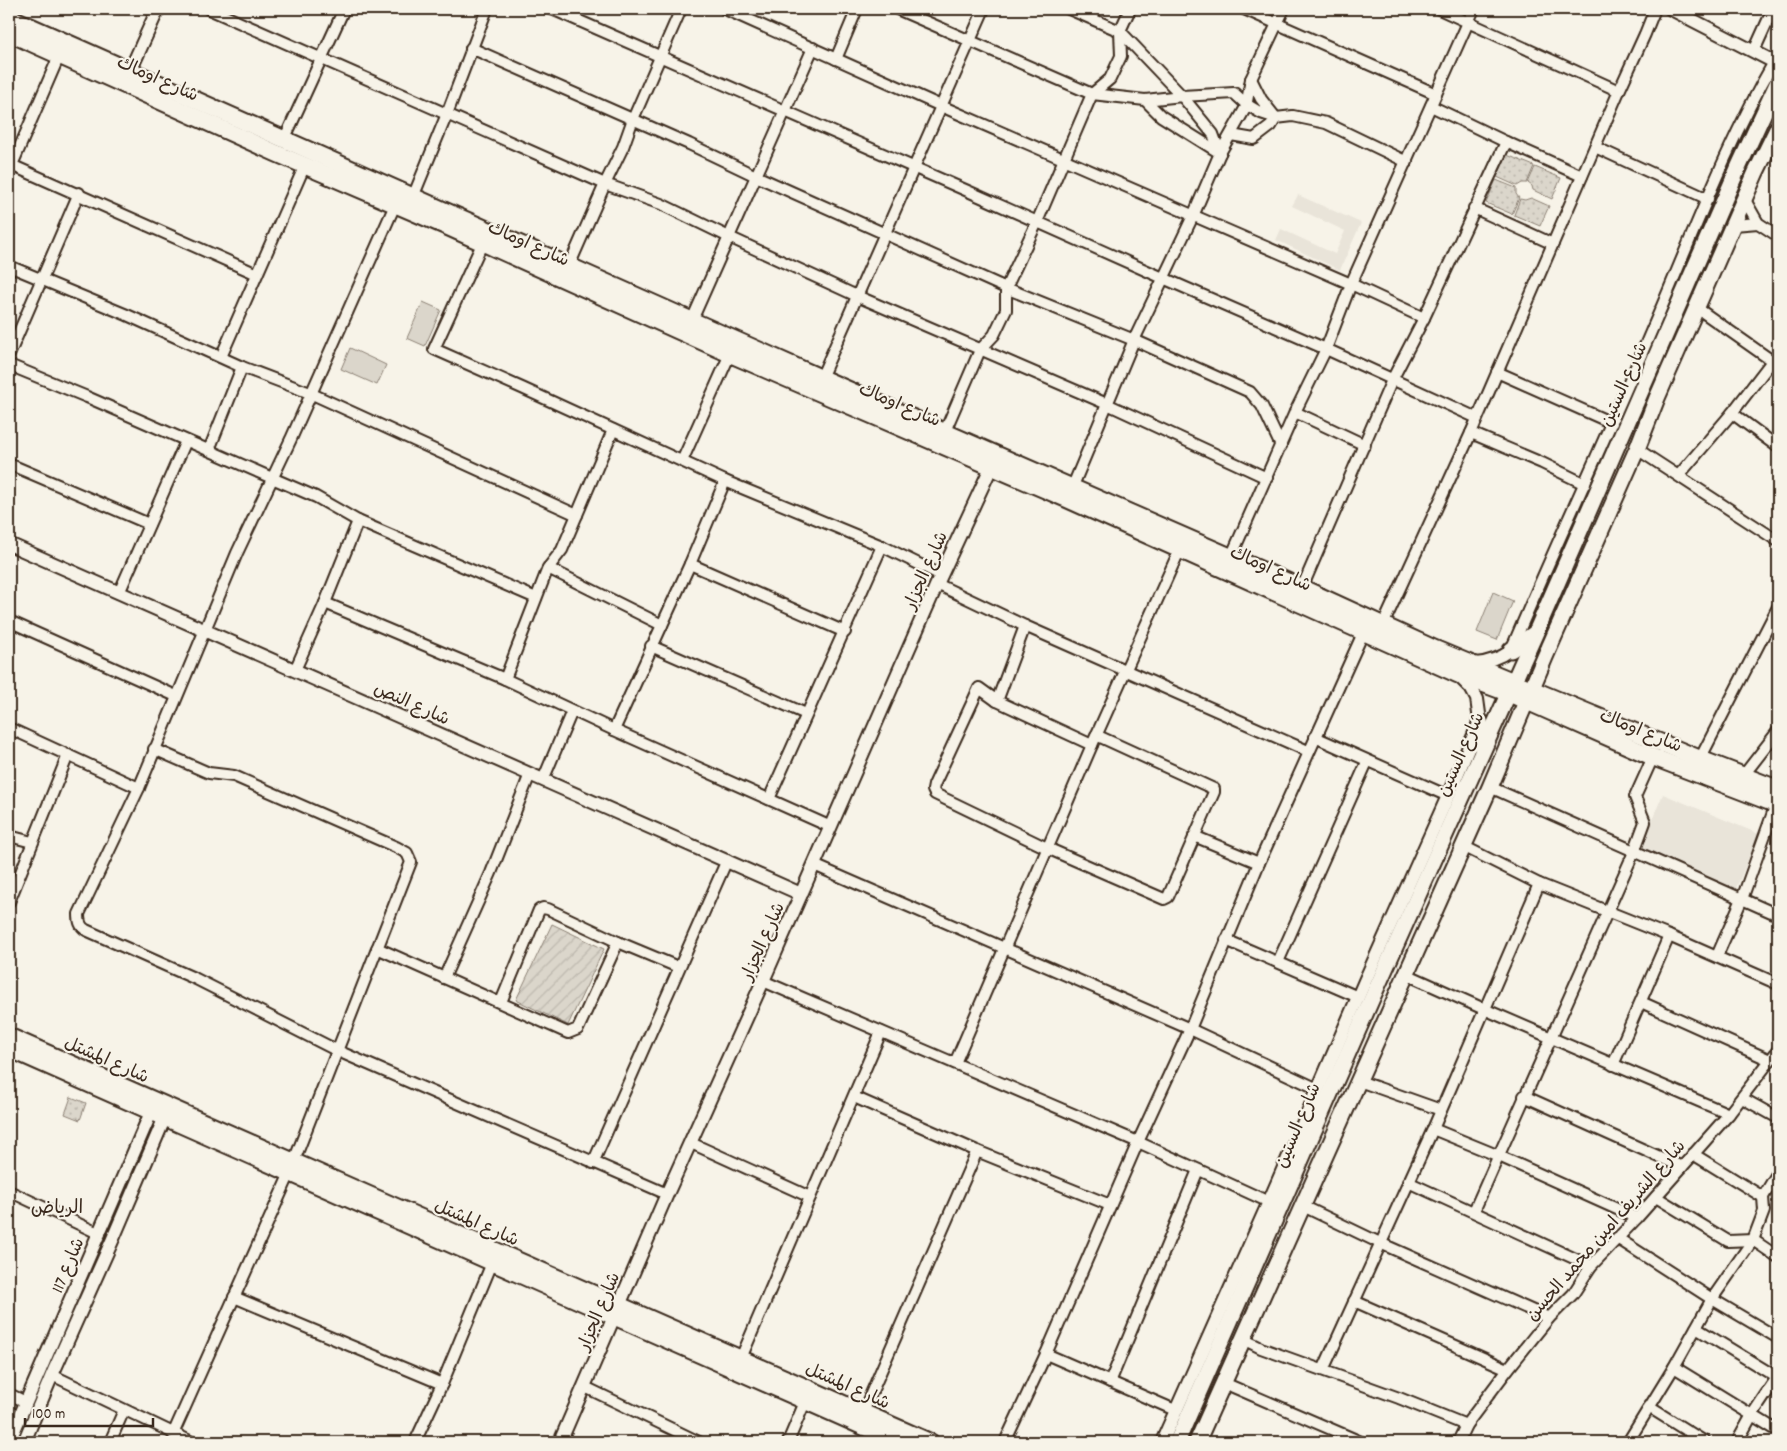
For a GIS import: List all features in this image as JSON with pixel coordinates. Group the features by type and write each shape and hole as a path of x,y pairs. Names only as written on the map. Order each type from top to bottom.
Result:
{"main road":[{"name":"شارع اوماك","path":"9,17 821,378 945,431 994,461 1180,549 1457,674 1511,687"},
{"name":"شارع اوماك","path":"9,33 730,354 994,461 1072,488 1302,588 1470,663 1511,687 1558,708 1653,757 1777,799"},
{"name":"شارع الستين","path":"1177,1442 1221,1327 1318,1123 1371,984 1482,752 1739,166 1778,82"},
{"name":"شارع الستين","path":"1197,1442 1490,787 1744,200 1778,127"},
{"path":"1564,566 1582,572"},
{"path":"1511,650 1536,632"},
{"name":"شارع اوماك","path":"1558,708 1586,711 1743,776 1777,799"},
{"path":"1480,721 1482,752"},
{"name":"شارع المشتل","path":"9,1036 160,1110"},
{"name":"شارع المشتل","path":"9,1049 160,1110 292,1167 492,1263 741,1358 931,1442"},
{"path":"1326,1103 1345,1111"},
{"path":"1318,1123 1336,1132"},
{"name":"شارع المشتل","path":"292,1167 358,1191 616,1311 805,1402 897,1442"}],"street":[{"path":"130,71 158,9"},
{"path":"209,9 605,184 661,204 857,296 1107,404 1266,478"},
{"path":"284,140 344,9"},
{"path":"413,196 487,9"},
{"path":"552,9 1326,349 1477,418"},
{"path":"569,266 623,147 633,119 682,9"},
{"path":"725,9 941,106 1351,284 1424,318"},
{"path":"836,58 857,9"},
{"path":"897,9 1092,94 1145,100 1234,93 1246,104 1261,113 1276,118 1293,116 1326,124 1407,162"},
{"path":"821,378 984,9"},
{"path":"1069,9 1120,31 1182,96 1213,134 1220,153"},
{"path":"945,431 980,350 994,335 1006,310 1006,288 1037,222 1092,94 1110,79 1121,56 1120,31 1130,9"},
{"path":"1244,9 1436,94"},
{"path":"1072,488 1134,340 1193,216 1220,153 1246,104 1251,79 1284,9"},
{"path":"1439,9 1619,91"},
{"path":"1231,557 1280,446 1326,349 1351,284 1474,9"},
{"path":"1470,663 1488,662 1511,650 1612,423 1708,198 1759,87 1776,63 1671,9"},
{"path":"1754,51 1773,9"},
{"path":"1383,625 1471,433 1619,91 1652,10"},
{"path":"471,48 633,119 1006,288 1134,340 1250,392 1262,406 1280,446"},
{"path":"692,320 813,48"},
{"path":"59,56 11,164 257,274"},
{"path":"1251,79 1261,99 1276,118"},
{"path":"1145,100 1161,116 1220,153"},
{"path":"1431,106 1582,176"},
{"path":"1231,134 1254,138 1271,126 1276,118"},
{"path":"1302,588 1392,380 1424,318 1506,142"},
{"path":"1595,147 1708,198"},
{"path":"222,358 305,165"},
{"path":"9,355 79,193"},
{"path":"1744,200 1758,222 1778,236"},
{"path":"395,205 291,439 237,553 154,748 139,788 79,914 79,922 81,927 196,979 338,1051 667,1194"},
{"path":"1474,208 1553,244"},
{"path":"1734,225 1758,222"},
{"path":"482,244 434,350 724,481 882,546 1025,626 1308,752"},
{"path":"9,266 127,315 242,367 310,393 577,514"},
{"path":"1679,475 1775,363 1697,308"},
{"path":"682,461 730,354"},
{"path":"9,366 88,397 316,497 358,521 536,598"},
{"path":"209,450 242,367"},
{"path":"1497,372 1612,423"},
{"path":"1296,412 1365,446"},
{"path":"1732,413 1778,447"},
{"path":"505,679 548,568 562,550 613,430"},
{"path":"1471,433 1542,463 1585,484"},
{"path":"119,593 186,441"},
{"path":"1637,449 1778,541"},
{"name":"شارع الجزار","path":"560,1442 667,1194 763,981 939,579 994,461"},
{"path":"9,464 149,524"},
{"path":"614,730 690,564 724,481"},
{"path":"294,670 325,603 358,521"},
{"name":"شارع النص","path":"9,544 801,894"},
{"path":"769,799 882,546"},
{"path":"955,1063 1096,735 1180,549"},
{"path":"690,564 845,632"},
{"path":"548,568 662,625"},
{"path":"325,603 505,679 831,827"},
{"path":"1700,759 1778,607"},
{"path":"9,621 176,696"},
{"path":"997,701 1025,626"},
{"path":"1005,1442 1190,1029 1226,940 1308,752 1364,631"},
{"path":"652,646 806,714"},
{"path":"1162,1442 1175,1410 1221,1327 1270,1202 1318,1089 1358,997 1371,984 1480,721 1477,699 1471,688 1457,674"},
{"path":"1092,745 997,701 979,688 933,790 935,794 1047,848 1164,899 1168,897 1214,792 1212,786 1096,735"},
{"path":"543,780 572,711"},
{"path":"9,728 139,788"},
{"path":"1743,776 1778,731"},
{"path":"1315,737 1367,762 1448,796"},
{"path":"154,748 209,773 234,776 407,852 411,862 292,1167 173,1434"},
{"path":"9,902 68,755"},
{"path":"1474,1211 1634,852 1645,822 1635,797 1653,757"},
{"path":"1278,962 1367,762"},
{"path":"444,978 491,873 530,774"},
{"path":"1490,787 1778,915"},
{"path":"1717,956 1742,899 1777,799"},
{"path":"9,832 13,837 32,842"},
{"path":"1194,836 1259,863"},
{"path":"1463,846 1539,884 1717,956 1778,984"},
{"path":"592,1163 727,860"},
{"path":"814,864 1190,1029 1318,1089"},
{"path":"1323,1370 1433,1129 1539,884"},
{"path":"501,1002 539,910 543,908 678,967"},
{"path":"1613,1065 1669,936"},
{"path":"1226,940 1358,997"},
{"path":"377,948 568,1033 578,1029 618,942"},
{"path":"1406,974 1729,1114"},
{"path":"763,981 1138,1142 1270,1202"},
{"path":"1641,1002 1770,1060"},
{"path":"741,1358 881,1032"},
{"name":"شارع الشريف امين محمد الحسن","path":"1458,1442 1466,1425 1508,1369 1549,1318 1572,1294 1591,1266 1637,1218 1729,1114 1778,1050"},
{"path":"1358,1081 1441,1110"},
{"path":"1524,1096 1682,1166"},
{"path":"854,1097 977,1151 1110,1205"},
{"path":"1742,1098 1778,1118"},
{"name":"شارع 117","path":"24,1442 52,1375 58,1345 100,1234 139,1142 160,1110"},
{"name":"شارع 117","path":"9,1442 26,1402 112,1241 152,1147 160,1110"},
{"path":"1433,1129 1499,1156 1637,1218"},
{"path":"139,1142 152,1147"},
{"path":"691,1143 810,1197"},
{"path":"863,1412 977,1151"},
{"path":"1693,1154 1763,1197"},
{"path":"1110,1382 1198,1170"},
{"path":"1628,1442 1674,1367 1712,1299 1756,1236 1764,1211 1763,1197 1778,1172"},
{"path":"1408,1182 1591,1266"},
{"path":"9,1191 100,1234"},
{"path":"1656,1196 1728,1241 1753,1240 1778,1257"},
{"path":"1304,1206 1549,1318"},
{"path":"1617,1238 1712,1299 1778,1338"},
{"path":"415,1442 442,1384 492,1263"},
{"path":"234,1298 442,1384"},
{"path":"1354,1301 1508,1369"},
{"path":"1696,1328 1778,1377 1752,1415 1737,1442"},
{"path":"1243,1339 1262,1348 1466,1425"},
{"path":"1046,1354 1175,1410"},
{"path":"1674,1367 1778,1431"},
{"path":"52,1375 192,1442"},
{"path":"1224,1383 1361,1442"},
{"path":"585,1387 699,1442"},
{"path":"9,1394 26,1402"},
{"path":"788,1442 805,1402"},
{"path":"1650,1407 1705,1442"},
{"path":"110,1442 124,1410"}],"shaded area":[{"path":"1507,155 1534,166 1527,183 1517,186 1497,177"},
{"path":"1535,167 1561,178 1552,199 1533,190 1532,186 1528,183"},
{"path":"1496,180 1516,188 1516,194 1519,198 1512,214 1486,203"},
{"path":"1298,195 1361,223 1340,270 1276,240 1281,229 1335,254 1345,231 1292,206"},
{"path":"1531,198 1549,206 1540,226 1514,215 1520,199"},
{"path":"423,302 441,310 425,346 407,338"},
{"path":"350,348 386,365 377,385 341,369"},
{"path":"1493,592 1513,601 1497,640 1477,632"},
{"path":"1663,794 1759,834 1735,891 1639,851"},
{"path":"552,924 604,949 568,1025 516,1000"},
{"path":"71,1097 86,1103 80,1120 65,1114"}],"district":[{"name":"الرياض","path":"57,1206"}]}
